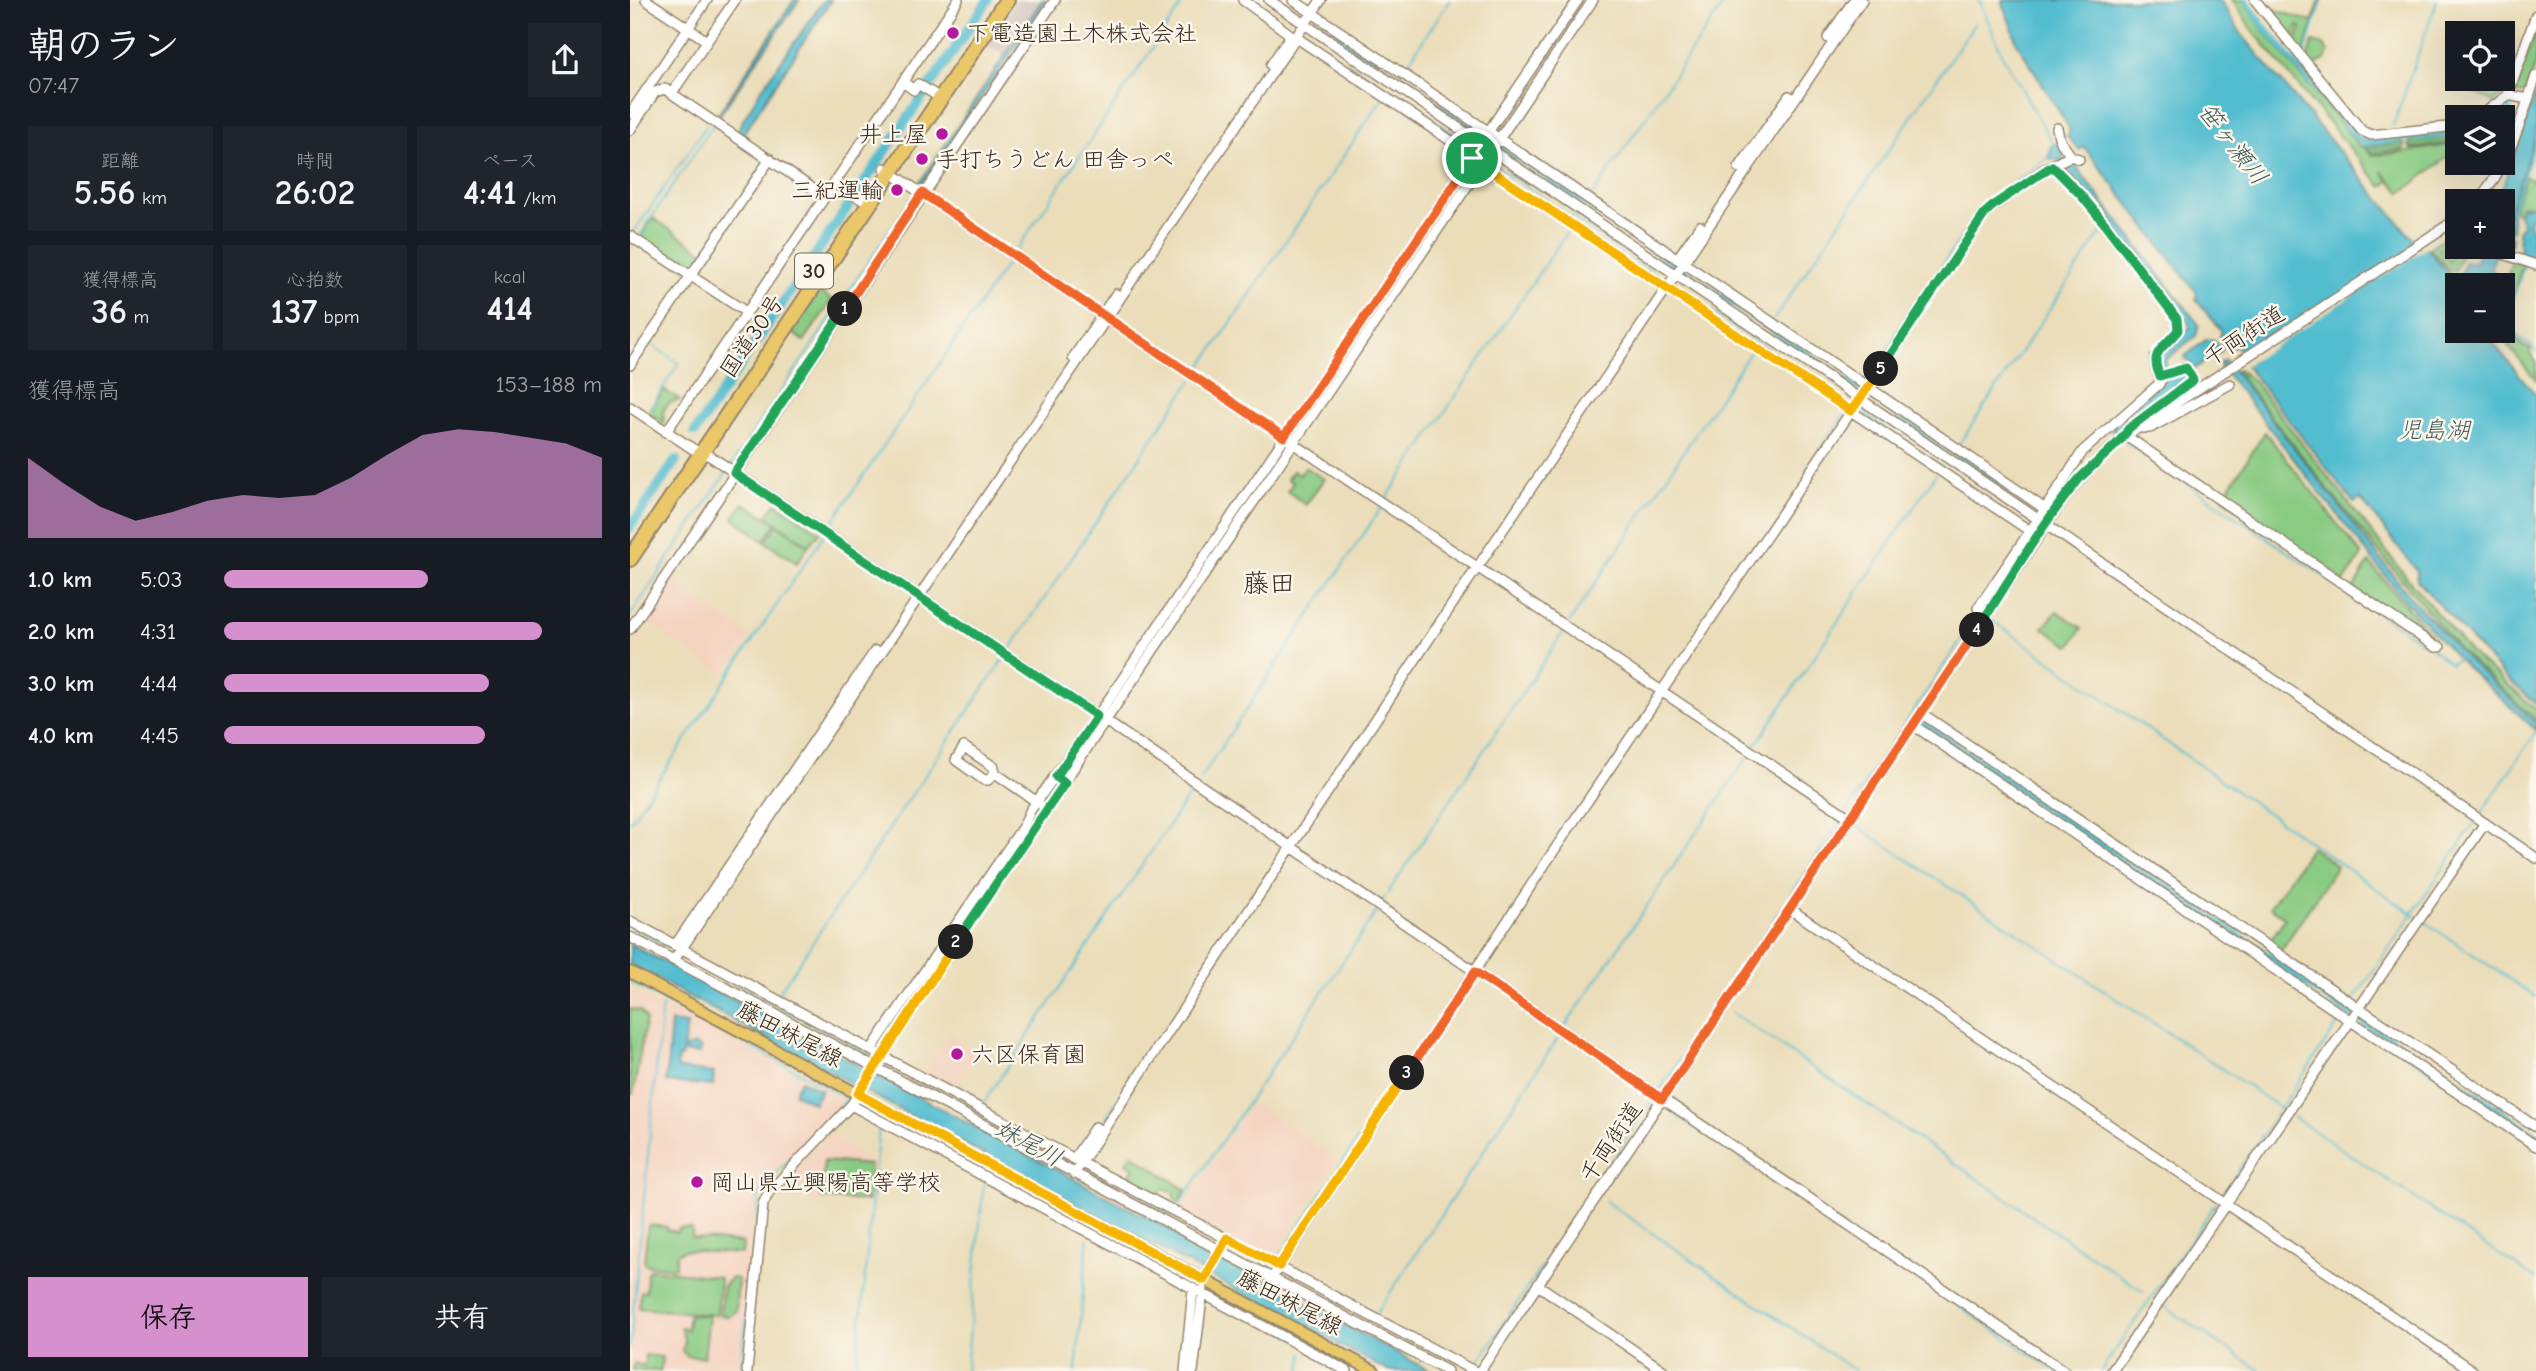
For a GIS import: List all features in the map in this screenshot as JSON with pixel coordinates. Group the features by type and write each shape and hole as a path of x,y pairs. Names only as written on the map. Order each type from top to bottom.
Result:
{"highway":[{"name":"国道30号","path":"630,559 858,197 887,170 929,91 998,0"},
{"name":"国道30号","path":"630,543 697,451 887,170 1007,0"}],"main road":[{"name":"藤田妹尾線","path":"630,972 1201,1287 1374,1371"}],"street":[{"path":"646,0 707,41"},
{"path":"630,114 690,29 707,0"},
{"path":"672,93 735,0"},
{"path":"666,432 958,0"},
{"path":"630,629 731,471 919,191 1055,0"},
{"path":"1242,0 1301,28 1487,149 1857,401 2030,531"},
{"path":"1269,0 1345,62 1472,155 1487,149"},
{"path":"1293,0 1301,28 1345,62 1487,149 1857,401 2041,513"},
{"path":"1301,28 1314,0"},
{"path":"678,950 1104,316 1321,0"},
{"path":"1559,39 1578,0"},
{"path":"872,1050 1102,719 1559,39 1592,0"},
{"path":"1077,1164 1833,36 1854,0"},
{"path":"1833,36 1862,0"},
{"path":"2255,0 2362,131 2371,135 2445,128"},
{"path":"2495,105 2508,95 2536,15"},
{"path":"2488,189 2509,153 2536,76"},
{"path":"902,82 914,90 918,84 929,91"},
{"path":"630,130 655,92 665,89 825,197"},
{"path":"2508,95 2528,99"},
{"path":"2057,128 2065,161 2087,203 2177,319 2178,330 2155,357 2156,368 2165,374"},
{"path":"1487,149 1573,224 1673,275 1755,346 1857,401 2041,513 2046,525 2536,858"},
{"path":"630,365 770,159"},
{"path":"1276,1268 1661,689 1986,212 2065,161"},
{"path":"887,170 1846,815"},
{"path":"834,183 858,197"},
{"name":"千両街道","path":"1480,1371 1658,1096 1790,909 1846,815 1921,713 1983,611 2081,477 2107,450 2126,436 2445,228"},
{"path":"630,236 746,312"},
{"path":"2515,258 2536,265"},
{"path":"1983,611 2041,513 2083,451 2154,390 2165,374 2182,368 2189,370 2193,380 2128,429 2126,436 2440,647"},
{"path":"2140,427 2150,428 2230,384"},
{"path":"630,407 917,594 2064,1371"},
{"path":"1921,713 2536,1146"},
{"path":"1913,725 2350,1015 2536,1127"},
{"path":"995,773 1043,805"},
{"path":"2112,1371 2222,1203 2350,1015 2420,918 2481,822"},
{"path":"747,1371 765,1198 855,1098 1030,823"},
{"path":"1790,909 2473,1371"},
{"path":"630,921 877,1062 1175,1211 1223,1245 1276,1268 1447,1371"},
{"path":"630,937 678,950 872,1050 877,1062 1077,1164 1223,1245 1276,1268 1474,1371"},
{"path":"855,1098 985,1177 1201,1287 1347,1371"},
{"path":"1185,1371 1201,1287 1223,1245"},
{"path":"1538,1285 1664,1371"},
{"path":"1193,1371 1201,1287"}],"shaded area":[{"path":"1016,0 1041,0 1004,56 987,44"},
{"path":"669,579 751,636 724,675 642,619"},
{"name":"岡山県立興陽高等学校","path":"630,990 670,1011 674,1008 844,1099 763,1183 757,1193 739,1371 630,1371"},
{"path":"949,1034 977,1053 952,1090 922,1074"},
{"path":"1252,1102 1338,1159 1272,1257 1268,1258 1179,1211"},
{"path":"828,1135 873,1164 870,1204 774,1197 773,1193"}],"green space":[{"path":"2232,0 2243,0 2261,27 2359,146 2372,155 2445,146 2445,159 2401,193 2382,171 2389,181 2382,187 2253,31"},
{"path":"2320,0 2303,55 2294,46 2301,27 2298,26 2291,43 2261,5 2312,22"},
{"path":"2536,28 2536,64 2525,94 2515,93"},
{"path":"2313,42 2324,45 2328,52 2325,60 2311,67 2306,62"},
{"path":"2471,91 2504,93 2494,102"},
{"path":"2445,137 2445,145 2411,149 2408,145 2411,141"},
{"path":"2402,142 2404,150 2373,154 2365,147"},
{"path":"2525,176 2536,183 2536,204 2520,206 2518,213 2515,212"},
{"path":"653,218 703,252 692,270 689,271 640,237"},
{"path":"2445,237 2445,245 2440,249 2445,259 2459,259 2455,270 2449,271 2429,248"},
{"path":"2513,259 2523,264 2515,288 2515,273 2508,273"},
{"path":"819,291 832,300 804,341 791,332"},
{"path":"2515,336 2522,346 2531,349 2530,354 2536,361 2536,380 2506,343 2515,343"},
{"path":"2238,369 2253,381 2412,584 2470,652 2536,710 2536,720 2460,650 2334,497 2236,371"},
{"path":"664,390 680,400 669,403 663,411 664,423 648,413"},
{"path":"2265,432 2362,555 2344,582 2223,498"},
{"path":"1305,467 1324,479 1306,505 1287,491 1293,483 1287,479 1293,471 1300,475"},
{"path":"744,503 776,523 764,541 733,518"},
{"path":"776,503 820,532 809,545 767,516"},
{"path":"777,525 808,546 797,563 766,542"},
{"path":"2369,562 2434,640 2353,589"},
{"path":"2057,611 2082,628 2070,646 2043,628"},
{"path":"2311,847 2337,866 2280,952 2268,944 2285,918 2270,907"},
{"path":"630,1009 640,1011 646,1019 633,1094 630,1094"},
{"path":"1132,1154 1186,1190 1179,1202 1174,1199 1175,1193 1163,1189 1154,1199 1124,1183 1134,1168 1126,1163"},
{"path":"824,1161 870,1165 868,1201 821,1198"},
{"path":"648,1225 667,1227 667,1230 677,1232 679,1228 692,1229 692,1238 743,1243 742,1254 684,1250 677,1254 675,1268 646,1265 644,1261"},
{"path":"650,1269 718,1277 720,1279 716,1315 639,1308 641,1292 646,1291"},
{"path":"731,1278 738,1279 736,1311 730,1316 720,1315 723,1286"},
{"path":"689,1315 709,1316 704,1357 687,1356 682,1351 685,1341 680,1328 687,1329"},
{"path":"645,1355 662,1357 660,1371 633,1371 634,1363 644,1366"}],"water":[{"path":"794,0 799,0 715,119"},
{"path":"824,0 831,0 743,134 739,135 738,129 759,93"},
{"path":"1042,0 1047,0 920,189 917,187"},
{"path":"2002,0 2220,0 2242,35 2421,249 2426,247 2448,273 2445,273 2445,343 2493,343 2536,395 2536,704 2504,676 2417,580 2417,571 2361,499 2354,503 2246,366 2243,354 2237,347 2225,347 2219,338 2222,331 2196,300 2197,293 2084,147 2079,150 2067,136 2070,129 2017,43"},
{"path":"1314,18 1492,138 1491,142 1311,22"},
{"path":"1556,39 1559,41 1496,133 1494,131"},
{"path":"1348,63 1483,153 1480,159 1346,66"},
{"path":"2536,93 2536,135 2515,196 2515,189 2501,189 2507,175 2515,175 2515,153"},
{"path":"2058,143 2064,151 2062,159 2072,162 2199,325 2196,336 2165,360 2167,371 2186,371 2187,377 2114,432 2111,429 2166,376 2158,360 2163,351 2189,329 2190,325 2059,160 2050,159 2050,147"},
{"path":"2534,204 2536,213 2531,216 2529,224 2533,232 2531,242 2536,260 2520,255 2518,230 2523,225 2519,215 2520,208"},
{"path":"2477,259 2494,259 2491,269 2495,273 2461,273 2465,262 2475,263"},
{"path":"2213,339 2222,351 2192,370 2192,364 2184,357 2206,340"},
{"path":"2225,360 2411,598 2466,658 2536,723 2536,730 2464,665 2407,603 2219,364"},
{"name":"妹尾川","path":"630,944 1214,1253 1430,1371 1388,1371 630,965"},
{"path":"671,1022 687,1024 683,1049 694,1045 701,1048 699,1054 682,1052 677,1066 680,1069 714,1073 713,1086 666,1082"},
{"path":"801,1080 821,1090 814,1103 794,1093"}],"pier":[{"path":"2425,243 2429,246 2243,367 2240,358"}],"waterway":[{"path":"695,432 988,0"},
{"path":"1015,252 1185,0"},
{"path":"1403,70 1450,0"},
{"path":"1592,196 1726,0"},
{"path":"1979,0 2004,58 2054,145"},
{"path":"2246,0 2263,25 2359,140 2366,143 2445,134"},
{"path":"2304,55 2323,0"},
{"path":"2393,126 2437,0"},
{"path":"1774,319 1975,23"},
{"path":"1197,373 1382,99"},
{"path":"630,232 634,232 708,123"},
{"path":"713,125 761,158 764,163 692,271 689,271 640,238 640,235 713,125"},
{"path":"2515,201 2536,141"},
{"path":"1493,142 2044,514"},
{"path":"1865,382 1981,207 2050,156"},
{"path":"1490,162 1668,282"},
{"path":"2536,168 2533,178 2536,182"},
{"path":"730,467 915,193"},
{"path":"1384,502 1569,229"},
{"path":"1959,444 2103,230"},
{"path":"827,530 1010,259"},
{"path":"2524,266 2506,321 2523,342 2531,345 2536,352"},
{"path":"1673,285 1851,405"},
{"path":"1652,303 1662,287"},
{"path":"1291,436 1356,339"},
{"path":"648,411 679,363 650,344"},
{"path":"1569,623 1753,348"},
{"path":"1009,651 1192,380"},
{"path":"1856,408 1950,472"},
{"path":"1806,471 1846,411"},
{"path":"2127,443 2424,644"},
{"path":"1128,680 1286,444"},
{"path":"630,528 676,460"},
{"path":"630,616 727,472"},
{"path":"1753,749 1936,474"},
{"path":"1200,779 1381,508"},
{"path":"630,822 824,535"},
{"path":"1846,812 1979,613"},
{"path":"1990,619 2417,917"},
{"path":"1381,903 1564,631"},
{"path":"2432,649 2451,664 2457,658"},
{"path":"778,994 1004,658"},
{"path":"1921,723 2536,1137"},
{"path":"2480,815 2536,732"},
{"path":"1564,1028 1749,755"},
{"path":"878,1048 1062,778"},
{"path":"982,1105 1193,789"},
{"path":"1659,1091 1843,817"},
{"path":"2355,998 2475,822"},
{"path":"1854,824 2284,1110"},
{"path":"1177,1208 1377,911"},
{"path":"2422,920 2536,997"},
{"path":"630,927 675,952"},
{"path":"680,954 876,1058"},
{"path":"630,982 851,1100"},
{"path":"630,1346 662,1006"},
{"path":"1731,1012 2144,1292"},
{"path":"2221,1196 2342,1018"},
{"path":"1376,1314 1560,1035"},
{"path":"1100,1126 1160,1037"},
{"path":"884,1062 1077,1166"},
{"path":"741,1371 759,1195 763,1187 847,1099"},
{"path":"1474,1368 1653,1099"},
{"path":"1276,1262 1380,1106"},
{"path":"1665,1107 2055,1371"},
{"path":"2292,1116 2536,1279"},
{"path":"856,1371 879,1125"},
{"path":"1082,1168 1222,1242"},
{"path":"966,1371 984,1180"},
{"path":"1605,1201 1855,1371"},
{"path":"2101,1371 2216,1203"},
{"path":"1076,1371 1088,1238"},
{"path":"1227,1245 1272,1268"},
{"path":"1280,1273 1343,1306"},
{"path":"1180,1277 1200,1287"},
{"path":"1208,1291 1357,1371"},
{"path":"2165,1307 2261,1371"},
{"path":"1301,1371 1303,1353"}],"place":[{"name":"下電造園土木株式会社","path":"953,33"},
{"name":"井上屋","path":"942,134"},
{"name":"手打ちうどん 田舎っぺ","path":"922,159"},
{"name":"三紀運輸","path":"897,190"},
{"name":"六区保育園","path":"957,1054"},
{"name":"岡山県立興陽高等学校","path":"697,1182"}],"district":[{"name":"藤田","path":"1269,584"}],"route":[{"path":"1472,158 1851,411 1986,212 2052,166 2105,224 2177,319 2178,330 2155,357 2160,376 2186,368 2193,380 2128,429 2126,436 2107,450 2072,488 1662,1099 1475,972 1279,1266 1227,1238 1204,1280 858,1094 966,927 1065,783 1056,777 1097,716 734,473 922,193 1284,437 1472,158"}],"water label":[{"name":"笹ヶ瀬川","path":"2233,144"},
{"name":"児島湖","path":"2434,430"}]}
